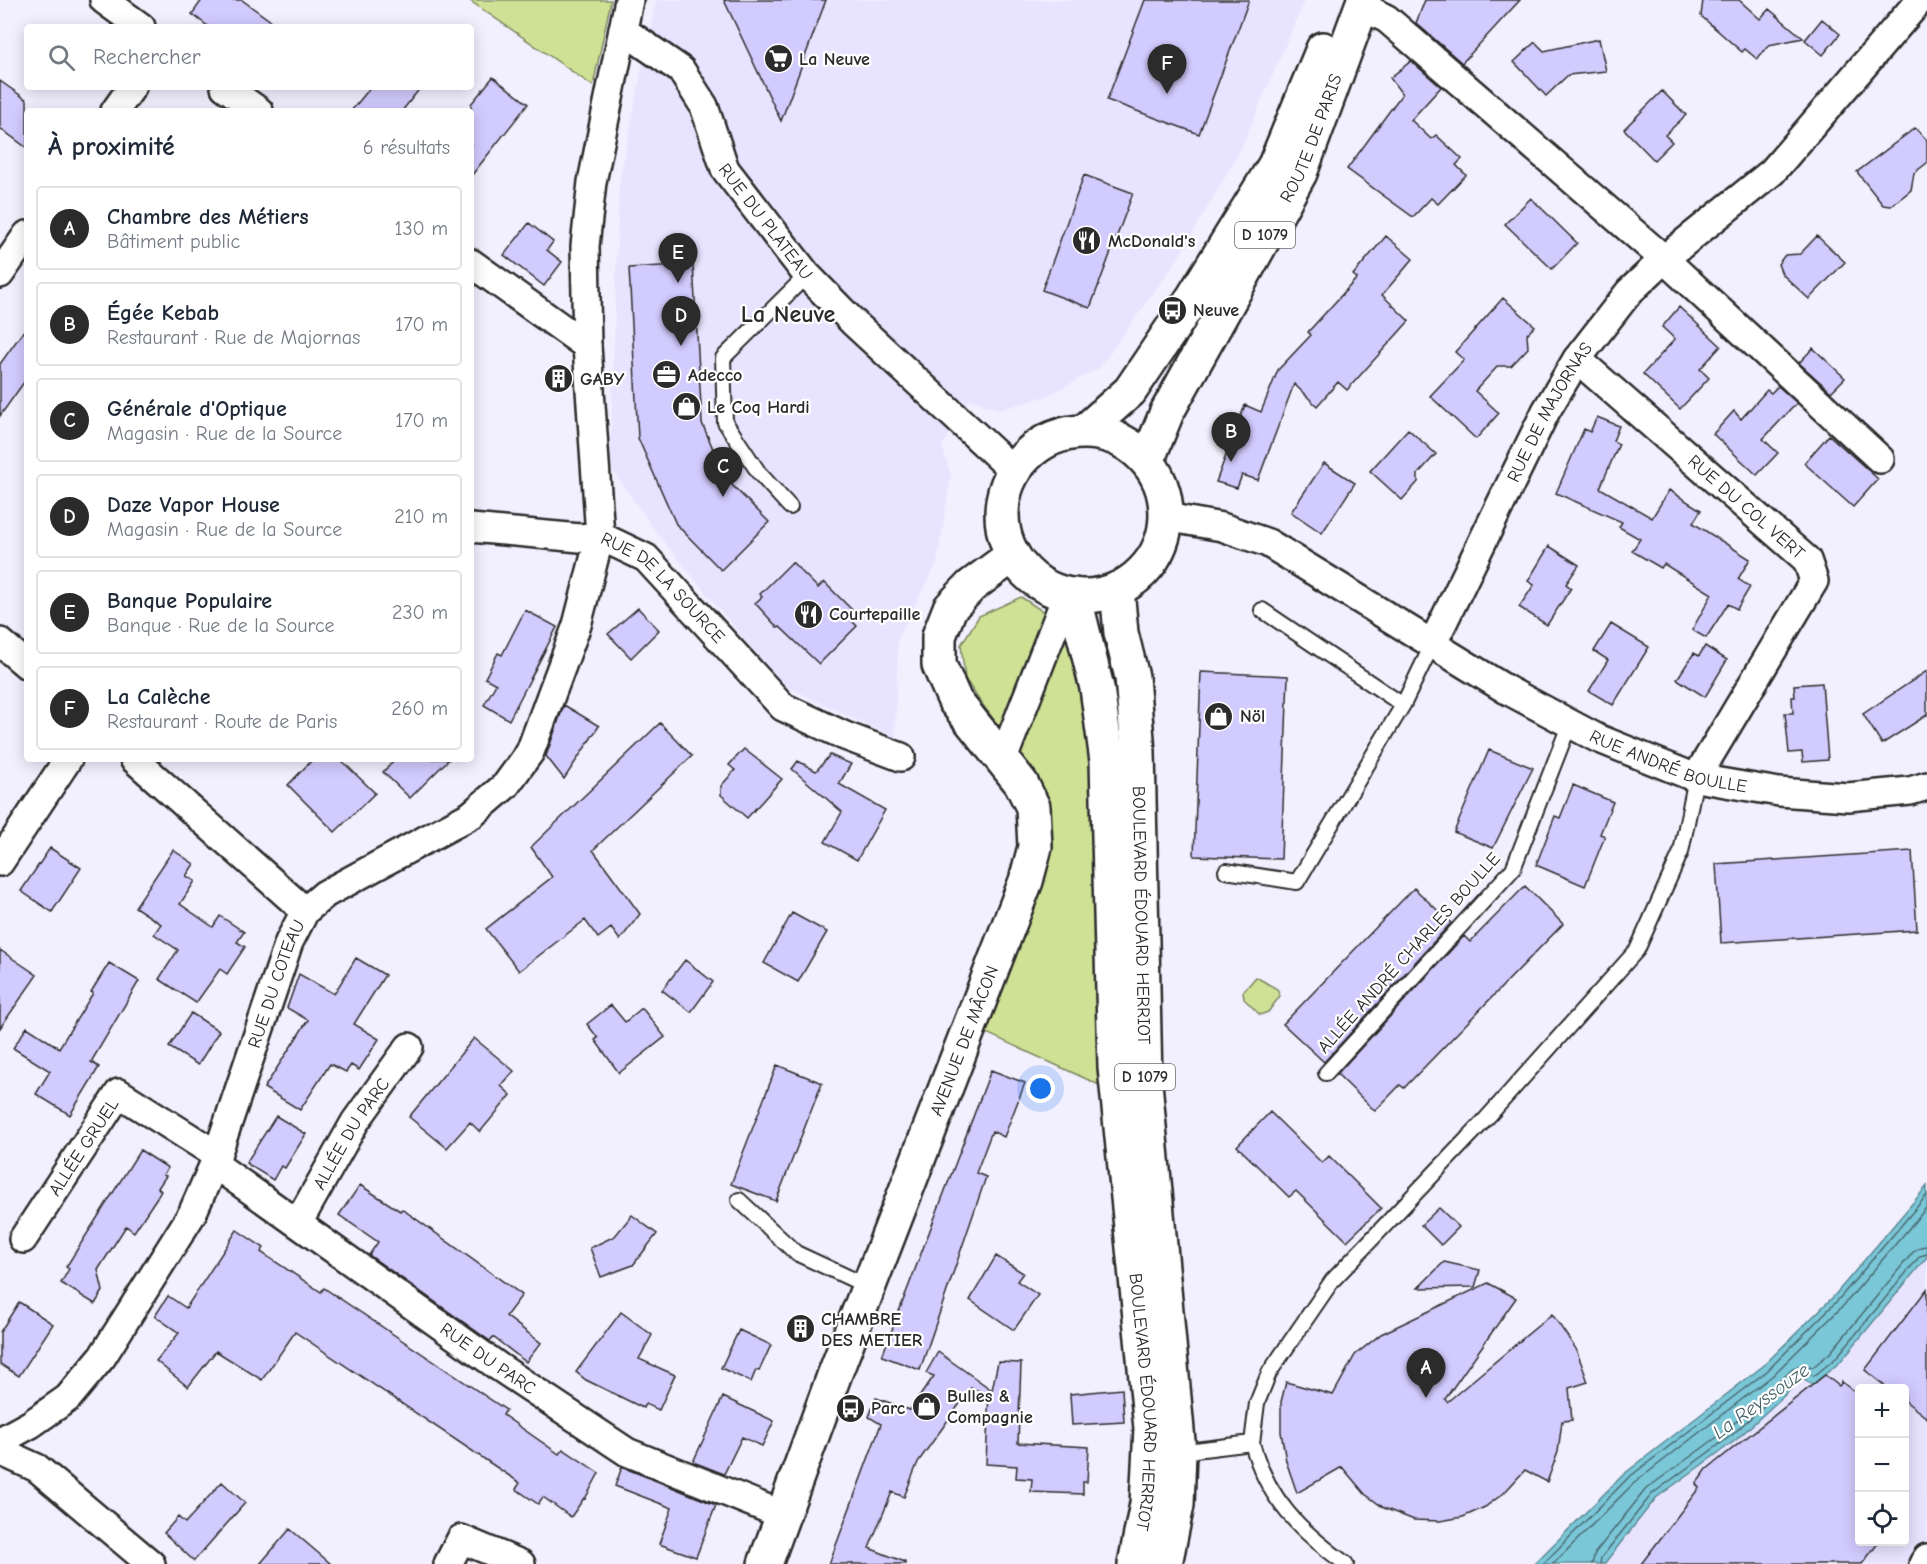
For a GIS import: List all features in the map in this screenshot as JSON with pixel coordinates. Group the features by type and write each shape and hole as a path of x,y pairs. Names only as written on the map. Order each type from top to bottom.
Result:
{"main road":[{"name":"ROUTE DE PARIS","path":"1085,431 1130,391 1194,296 1275,165 1356,2"},
{"name":"ROUTE DE PARIS","path":"1146,461 1167,412 1300,173 1356,2"},
{"path":"1085,431 1108,435 1129,445 1146,461 1158,478 1164,497 1166,517 1162,540 1151,560 1136,577 1117,589 1096,595 1071,595 1046,586 1027,573 1013,555 1004,534 1002,513 1005,491 1014,471 1027,454 1044,442 1064,434 1085,431"},
{"name":"AVENUE DE MÂCON","path":"765,1564 951,1070 1026,881 1035,847 1033,807 1021,783 955,701 939,666 939,636 950,608 971,586 1013,555"},
{"name":"BOULEVARD ÉDOUARD HERRIOT","path":"1117,589 1121,633 1132,677 1137,742 1145,1083 1179,1452 1177,1505 1165,1564"},
{"name":"BOULEVARD ÉDOUARD HERRIOT","path":"1071,595 1097,688 1107,761 1115,1067 1151,1428 1147,1504 1135,1564"}],"street":[{"path":"104,0 137,24"},
{"name":"RUE DE LA SOURCE","path":"629,0 592,182 585,246 587,346 600,536 646,558 783,707 845,736 901,757"},
{"name":"RUE DE MAJORNAS","path":"1432,645 1546,411 1577,359 1629,292 1664,259 1772,172 1920,0"},
{"path":"1356,2 1387,19 1664,259 1880,459"},
{"name":"RUE DU PLATEAU","path":"623,30 681,70 705,106 725,169 807,275 854,323 1014,471"},
{"path":"117,108 130,90"},
{"path":"229,90 255,108"},
{"path":"0,274 24,240"},
{"path":"474,265 587,346"},
{"name":"RUE DU COL VERT","path":"1577,359 1807,560 1814,581 1696,778"},
{"path":"1166,517 1222,527 1268,543 1432,645"},
{"path":"474,528 580,538 600,536"},
{"name":"RUE DU COTEAU","path":"0,1441 31,1424 68,1398 102,1357 192,1214 216,1159 289,942 305,911 326,894 471,815 506,785 530,752 577,625 600,536"},
{"path":"1003,759 1071,595"},
{"path":"0,642 24,662"},
{"name":"RUE ANDRÉ BOULLE","path":"1432,645 1508,690 1597,738 1696,778 1779,792 1848,796 1910,791 1927,786"},
{"path":"0,862 66,762"},
{"path":"138,762 305,911"},
{"name":"ALLÉE DU PARC","path":"298,1223 355,1122 408,1047"},
{"name":"ALLÉE GRUEL","path":"23,1239 119,1094 216,1159"},
{"name":"RUE DU PARC","path":"216,1159 298,1223 499,1367 627,1452 783,1515"},
{"path":"0,1450 37,1468 151,1564"},
{"path":"448,1564 461,1539 521,1564"},
{"path":"1923,1564 1927,1558"}],"lane":[{"path":"790,507 759,473 725,422 723,358 807,275"},
{"path":"1262,610 1403,705"},
{"path":"1226,871 1297,882 1403,705 1432,645"},
{"name":"ALLÉE ANDRÉ CHARLES BOULLE","path":"1326,1073 1513,869 1570,723"},
{"path":"1346,1564 1303,1530 1286,1513 1257,1462 1252,1443 1257,1403 1269,1373 1332,1281 1485,1120 1636,950 1681,852 1696,778"},
{"path":"740,1200 796,1253 869,1287"},
{"path":"1179,1452 1252,1443"}],"shaded area":[{"name":"La Neuve","path":"656,0 1305,0 1239,153 1175,263 1099,368 1047,396 999,410 970,399 942,446 951,476 937,563 898,638 895,738 781,684 656,532 610,467 619,183"},
{"path":"1927,1257 1927,1564 1604,1564 1656,1498 1736,1440 1803,1378 1812,1385 1840,1362"}],"green space":[{"path":"469,0 611,0 593,86"},
{"path":"1021,597 1065,626 1091,701 1108,1089 980,1030 1027,925 1052,849 1047,802 1023,758 965,679 961,645 979,616"},
{"path":"1256,977 1277,989 1280,996 1268,1012 1260,1015 1244,999 1243,992"}],"water":[{"name":"La Reyssouze","path":"1927,1186 1927,1257 1840,1362 1812,1385 1803,1378 1736,1440 1656,1498 1604,1564 1534,1564 1624,1474 1763,1366 1834,1296"}],"building":[{"path":"202,0 242,0 275,24 205,24 192,14"},
{"name":"La Neuve","path":"724,0 826,0 781,121"},
{"path":"1145,0 1249,0 1199,134 1107,100"},
{"path":"1425,0 1520,0 1462,63 1416,23"},
{"path":"1703,0 1739,0 1760,19 1769,9 1803,38 1769,45 1757,59 1745,49 1742,52 1701,16"},
{"path":"1822,19 1840,34 1823,55 1805,40"},
{"path":"1599,39 1606,71 1568,75 1546,96 1514,62 1535,42 1544,51"},
{"path":"1411,61 1441,87 1411,120 1431,139 1436,135 1462,159 1456,165 1466,175 1438,204 1431,198 1413,217 1347,169 1402,94 1390,78"},
{"path":"493,77 528,104 474,172 474,108 471,108 471,104"},
{"path":"0,81 27,100 27,108 24,108 24,146 0,128"},
{"path":"368,90 419,90 404,108 354,108"},
{"path":"1662,91 1686,115 1665,135 1672,142 1654,160 1624,129"},
{"path":"1915,128 1927,140 1927,163 1914,173 1911,190 1891,206 1883,205 1857,172"},
{"name":"McDonald's","path":"1084,175 1133,193 1090,308 1042,290"},
{"path":"1531,198 1577,243 1552,269 1505,224"},
{"path":"529,223 553,242 547,250 562,262 544,286 504,255"},
{"path":"1386,236 1413,259 1382,295 1409,321 1347,390 1338,382 1317,406 1294,384 1258,480 1242,475 1237,488 1216,482 1245,405 1261,412 1278,370 1311,335 1308,332 1357,278 1353,275"},
{"path":"1817,236 1845,262 1809,299 1782,274 1778,264 1785,255 1800,254"},
{"path":"693,264 702,423 726,479 769,522 721,570 676,524 638,438 629,268"},
{"path":"1503,298 1535,326 1527,334 1528,348 1511,366 1498,366 1475,391 1499,413 1476,439 1430,396 1464,360 1455,352"},
{"path":"1679,307 1721,346 1700,369 1709,378 1680,409 1643,374 1675,339 1662,327"},
{"path":"24,330 24,382 0,416 0,364"},
{"path":"1813,348 1845,378 1831,392 1799,363"},
{"path":"1778,386 1797,403 1763,439 1778,453 1757,475 1713,434 1734,411 1741,419 1767,390 1771,393"},
{"path":"1597,417 1619,426 1613,441 1619,444 1600,488 1652,518 1669,490 1701,510 1693,523 1750,559 1738,579 1750,587 1737,609 1728,604 1706,638 1692,630 1712,594 1664,564 1661,568 1632,551 1640,539 1619,527 1622,522 1556,493 1584,429 1590,432"},
{"path":"1408,429 1436,454 1418,474 1418,482 1402,500 1370,471"},
{"path":"1829,435 1878,479 1853,507 1804,463"},
{"path":"1324,463 1355,483 1322,533 1291,512"},
{"path":"1549,546 1579,565 1566,584 1571,588 1547,625 1519,607 1534,585 1528,581"},
{"name":"Courtepaille","path":"792,562 818,588 824,582 854,612 848,617 857,626 819,664 780,627 778,628 755,603 762,597 760,594"},
{"path":"638,608 659,630 631,658 608,634"},
{"path":"525,610 557,627 509,720 484,705 496,684 485,678 498,653 502,655"},
{"path":"1611,624 1649,647 1613,705 1589,691 1608,660 1594,651"},
{"path":"1705,646 1727,660 1705,697 1677,679 1694,653 1699,656"},
{"path":"1927,671 1927,715 1882,744 1863,714"},
{"path":"1201,672 1288,676 1281,859 1194,856"},
{"path":"1822,683 1828,760 1803,762 1802,752 1789,753 1785,713 1793,713 1794,685"},
{"path":"564,705 599,726 564,779 546,756"},
{"path":"660,723 692,756 593,850 640,914 620,940 611,928 598,938 585,920 519,971 486,929 552,877 531,847"},
{"path":"744,749 782,779 747,818 721,795 721,786 735,770 729,765"},
{"path":"1489,750 1533,768 1493,848 1454,832"},
{"path":"830,755 851,764 839,784 885,810 857,860 825,842 842,812 792,769 798,761 816,771"},
{"path":"310,762 343,762 375,793 335,832 288,785"},
{"path":"392,762 446,762 410,798 383,772"},
{"path":"1573,785 1613,802 1600,834 1605,836 1585,886 1536,865 1555,816 1560,818"},
{"path":"50,848 81,868 52,912 21,891"},
{"path":"173,850 194,864 186,876 195,881 180,904 213,927 220,916 244,932 237,942 245,947 227,974 220,969 196,1003 159,979 178,950 154,934 161,924 135,907"},
{"path":"1912,851 1917,930 1721,943 1716,864"},
{"path":"1525,886 1563,924 1404,1088 1400,1085 1375,1111 1337,1074 1464,936 1470,942"},
{"path":"1414,888 1451,923 1324,1062 1283,1024"},
{"path":"792,913 827,932 798,982 764,963"},
{"path":"0,950 37,975 0,1028"},
{"path":"356,958 385,975 354,1024 379,1039 359,1070 351,1065 346,1072 330,1064 300,1110 264,1088 308,1020 287,1008 299,974 334,994"},
{"path":"685,960 713,982 691,1012 662,990"},
{"path":"109,963 139,981 91,1062 99,1067 70,1115 36,1094 50,1071 13,1048 27,1027 59,1048"},
{"path":"611,1005 625,1022 642,1008 665,1037 619,1073 595,1040 598,1038 587,1024"},
{"path":"191,1013 219,1031 198,1065 169,1047"},
{"path":"474,1038 514,1071 501,1086 511,1095 480,1132 470,1122 447,1148 409,1117"},
{"path":"777,1065 822,1083 776,1201 731,1184"},
{"path":"991,1070 1025,1083 1004,1137 992,1131 976,1173 986,1177 920,1370 882,1356"},
{"path":"1270,1112 1322,1163 1329,1156 1381,1208 1347,1241 1296,1191 1289,1197 1237,1146"},
{"path":"276,1116 306,1134 285,1168 281,1166 273,1180 246,1163"},
{"path":"140,1150 168,1168 163,1175 166,1176 158,1188 161,1191 134,1232 126,1226 98,1270 103,1291 95,1304 61,1283 69,1269 66,1267"},
{"path":"360,1185 400,1211 402,1209 522,1295 506,1316 541,1343 526,1362 493,1337 490,1341 369,1255 378,1242 339,1215"},
{"path":"1439,1208 1459,1227 1441,1245 1421,1225"},
{"path":"632,1215 657,1234 633,1265 601,1277 590,1248 615,1236"},
{"path":"237,1230 264,1248 261,1252 321,1292 324,1288 506,1410 503,1415 559,1454 563,1449 599,1473 585,1499 571,1517 543,1497 538,1504 516,1489 520,1483 295,1332 262,1380 216,1351 188,1387 156,1361 179,1333 155,1316 168,1296 186,1308"},
{"path":"996,1256 1023,1273 1017,1281 1038,1295 1014,1330 970,1300"},
{"path":"1444,1262 1480,1270 1475,1287 1418,1288"},
{"path":"1488,1283 1516,1298 1445,1399 1447,1402 1552,1314 1576,1349 1588,1382 1569,1388 1572,1420 1562,1421 1558,1452 1547,1482 1525,1470 1504,1493 1485,1507 1463,1517 1440,1521 1414,1520 1384,1508 1365,1494 1342,1467 1297,1493 1286,1461 1281,1432 1281,1402 1286,1382 1333,1395 1355,1355 1381,1334"},
{"path":"1927,1289 1927,1418 1909,1404 1909,1384 1883,1384 1865,1370"},
{"path":"19,1302 53,1324 19,1376 0,1364 0,1332"},
{"path":"621,1312 652,1335 639,1359 675,1375 659,1410 645,1404 643,1408 586,1380 576,1372"},
{"path":"739,1330 771,1345 759,1371 756,1370 751,1382 721,1368"},
{"path":"938,1352 992,1390 998,1362 1021,1363 1018,1443 1089,1447 1087,1482 1083,1482 1083,1494 1031,1492 1032,1479 1016,1478 1017,1466 986,1464 989,1390 987,1394 971,1388 918,1462 904,1497 892,1492 869,1548 905,1562 905,1564 829,1564 881,1424 869,1417 876,1398 910,1410 934,1376 926,1373"},
{"path":"1825,1375 1839,1386 1842,1382 1855,1391 1855,1546 1876,1546 1862,1564 1641,1564 1699,1488 1696,1484 1707,1469"},
{"path":"1122,1389 1124,1422 1072,1425 1070,1394"},
{"path":"723,1397 774,1421 762,1446 742,1437 724,1474 693,1462"},
{"path":"622,1467 716,1505 696,1557 659,1544 672,1508 615,1486"},
{"path":"222,1482 245,1503 194,1561 164,1533 178,1517 185,1523"},
{"path":"290,1529 331,1564 260,1564"}],"place":[{"name":"La Neuve","path":"778,59"},
{"name":"La Calèche","path":"1167,94"},
{"name":"McDonald's","path":"1087,241"},
{"name":"Banque Populaire","path":"678,283"},
{"name":"Neuve","path":"1172,310"},
{"name":"Daze Vapor House","path":"681,346"},
{"name":"Adecco","path":"667,375"},
{"name":"GABY","path":"559,379"},
{"name":"Le Coq Hardi","path":"686,407"},
{"name":"Égée Kebab","path":"1231,462"},
{"name":"Générale d'Optique","path":"723,497"},
{"name":"Courtepaille","path":"808,614"},
{"name":"Nöl","path":"1219,716"},
{"name":"CHAMBRE DES METIER","path":"800,1329"},
{"name":"Chambre des Métiers","path":"1426,1398"},
{"name":"Bulles & Compagnie","path":"926,1406"},
{"name":"Parc","path":"850,1408"}],"district":[{"name":"La Neuve","path":"788,314"}]}
